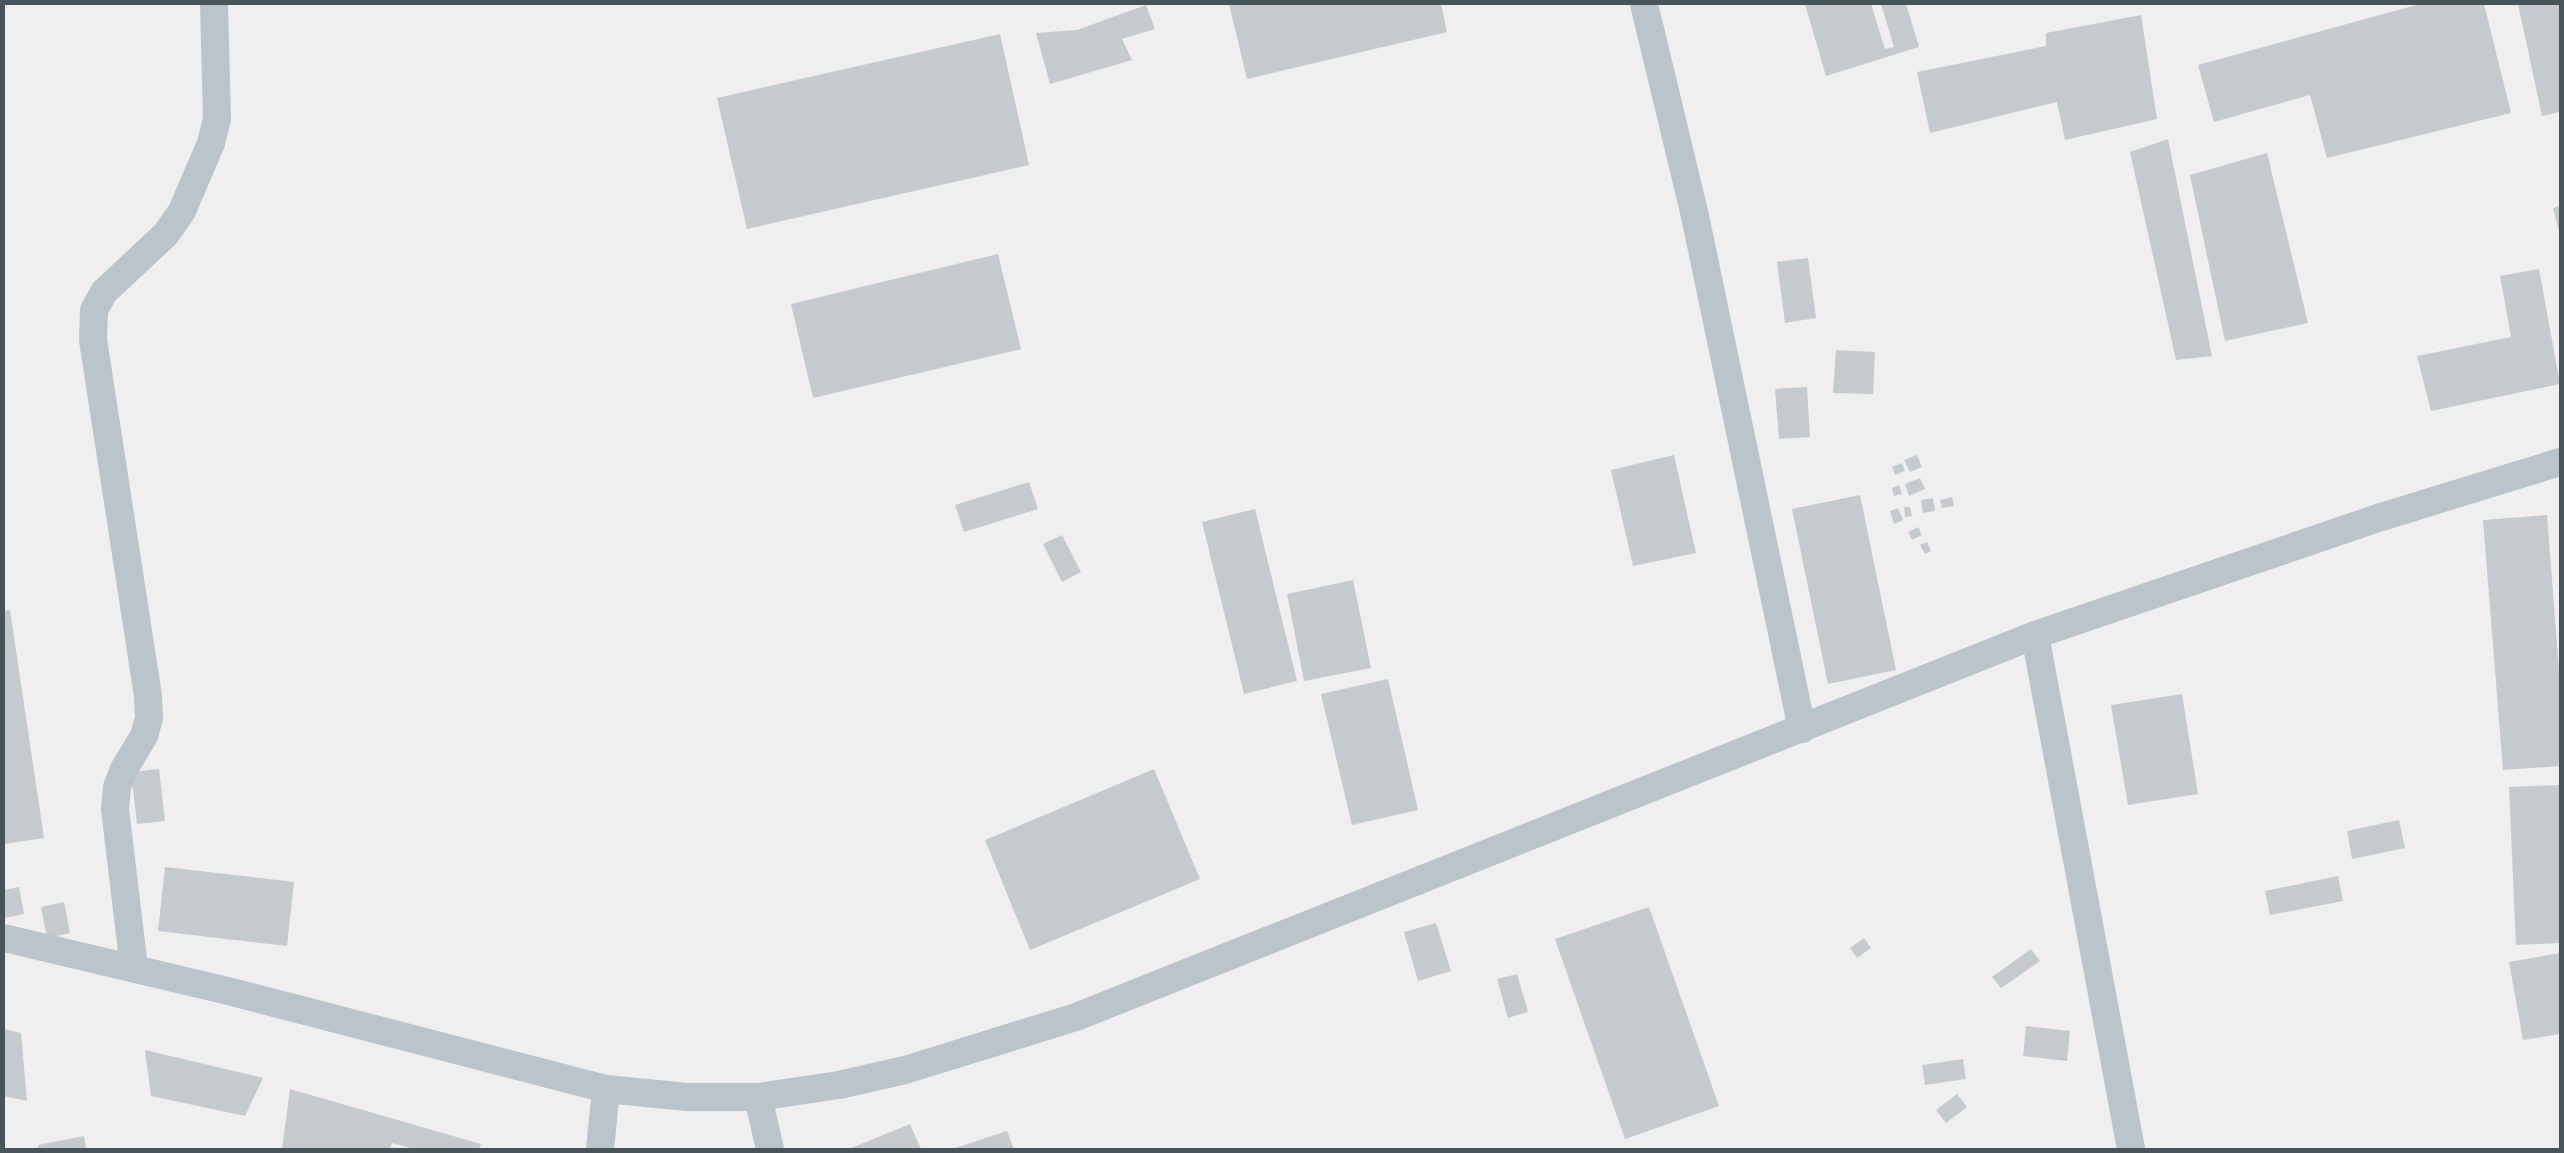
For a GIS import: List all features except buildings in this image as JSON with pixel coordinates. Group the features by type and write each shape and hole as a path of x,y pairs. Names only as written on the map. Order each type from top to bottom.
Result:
{"street":[{"path":"134,968 115,809 117,787 124,769 144,736 149,718 148,696 93,340 94,310 104,292 166,234 182,211 212,144 217,119 214,4"},
{"path":"1644,4 1695,216 1802,729"},
{"path":"4,938 228,991 606,1089 688,1098 758,1096 839,1085 905,1070 1076,1017 2035,635 2378,518 2560,462"},
{"path":"2035,635 2131,1149"},
{"path":"600,1149 606,1089"},
{"path":"758,1096 770,1149"}]}
